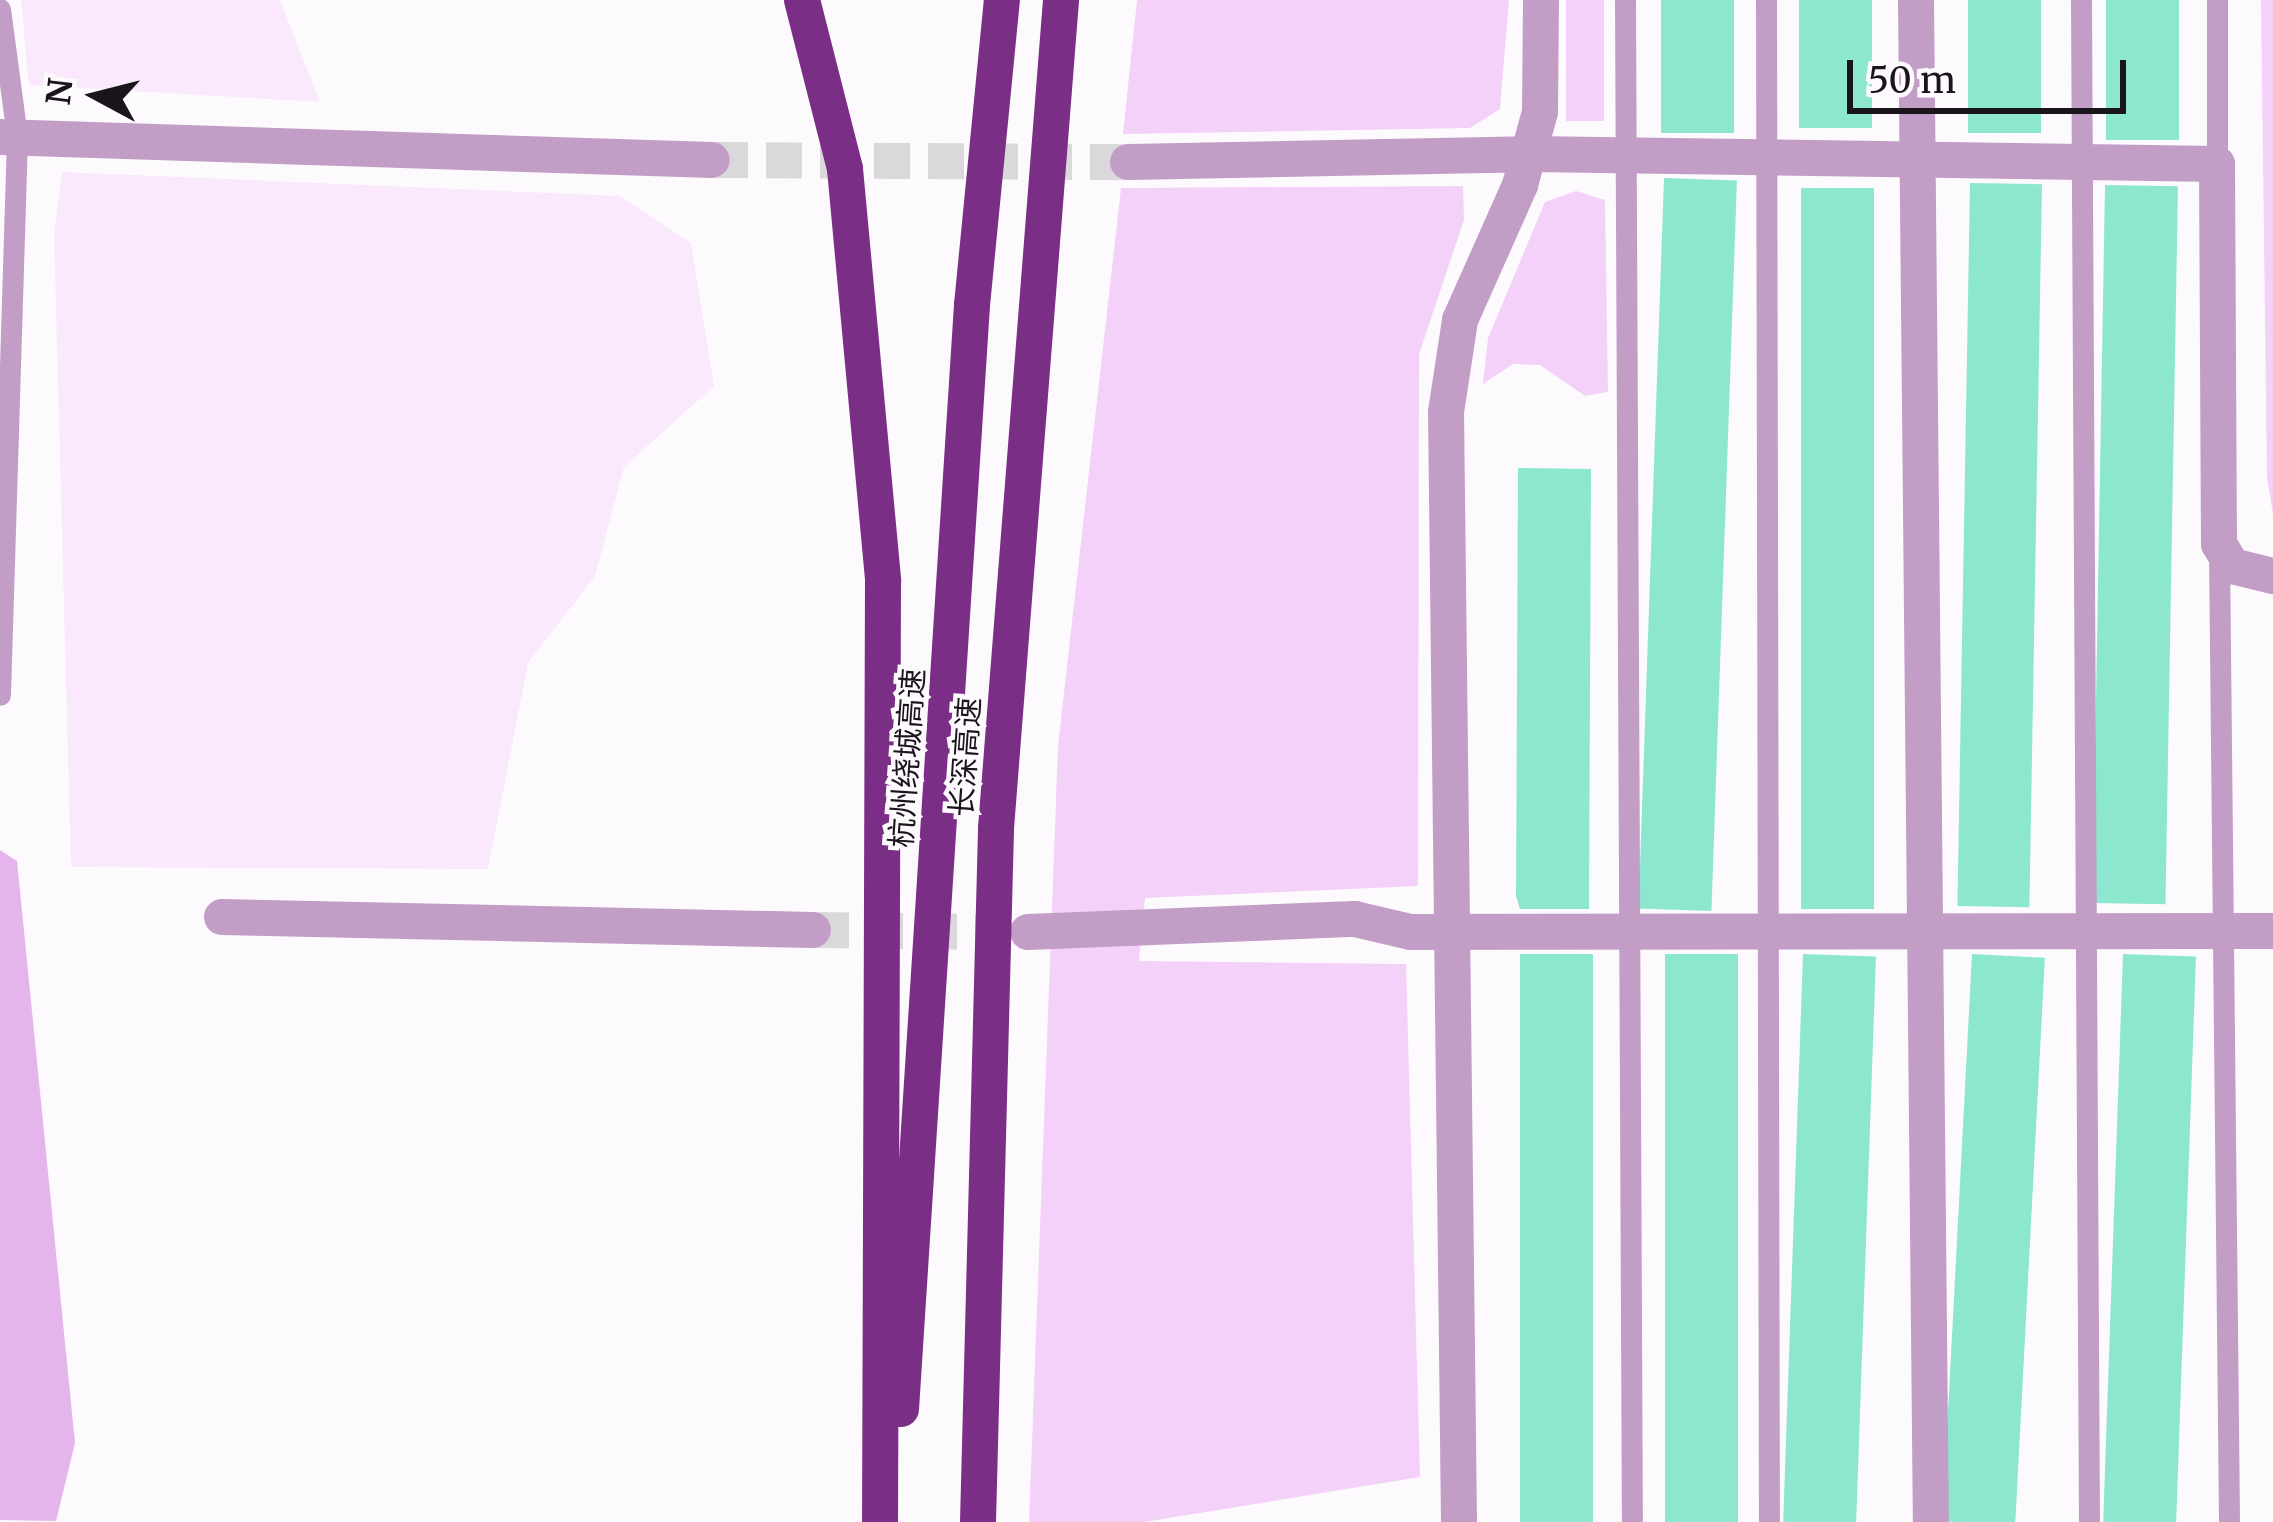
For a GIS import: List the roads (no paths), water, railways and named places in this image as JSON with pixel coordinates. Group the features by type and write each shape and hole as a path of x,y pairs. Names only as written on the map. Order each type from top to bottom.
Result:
{"highway":[{"path":"802,0 844,169 883,581 880,1522"},
{"name":"杭州绕城高速","path":"893,1522 972,305 1002,0"},
{"name":"长深高速","path":"978,1522 996,828 1061,0"}],"street":[{"path":"1459,1522 1450,363 1530,154 1541,0"},
{"path":"1916,0 1931,1522"},
{"path":"9,137 712,160"},
{"path":"1129,162 1530,154 2217,164 2219,544 2233,566 2273,576"},
{"path":"222,917 814,930"},
{"path":"1028,932 1355,919 1453,931 2273,931"}],"lane":[{"path":"1624,0 1632,1522"},
{"path":"1766,0 1769,1522"},
{"path":"2081,0 2081,931 2089,1522"},
{"path":"2217,0 2217,164"},
{"path":"0,10 9,137 0,695"},
{"path":"2219,544 2228,1522"}],"tunnel":[{"path":"712,160 1128,162"},
{"path":"813,930 1020,932"}]}
